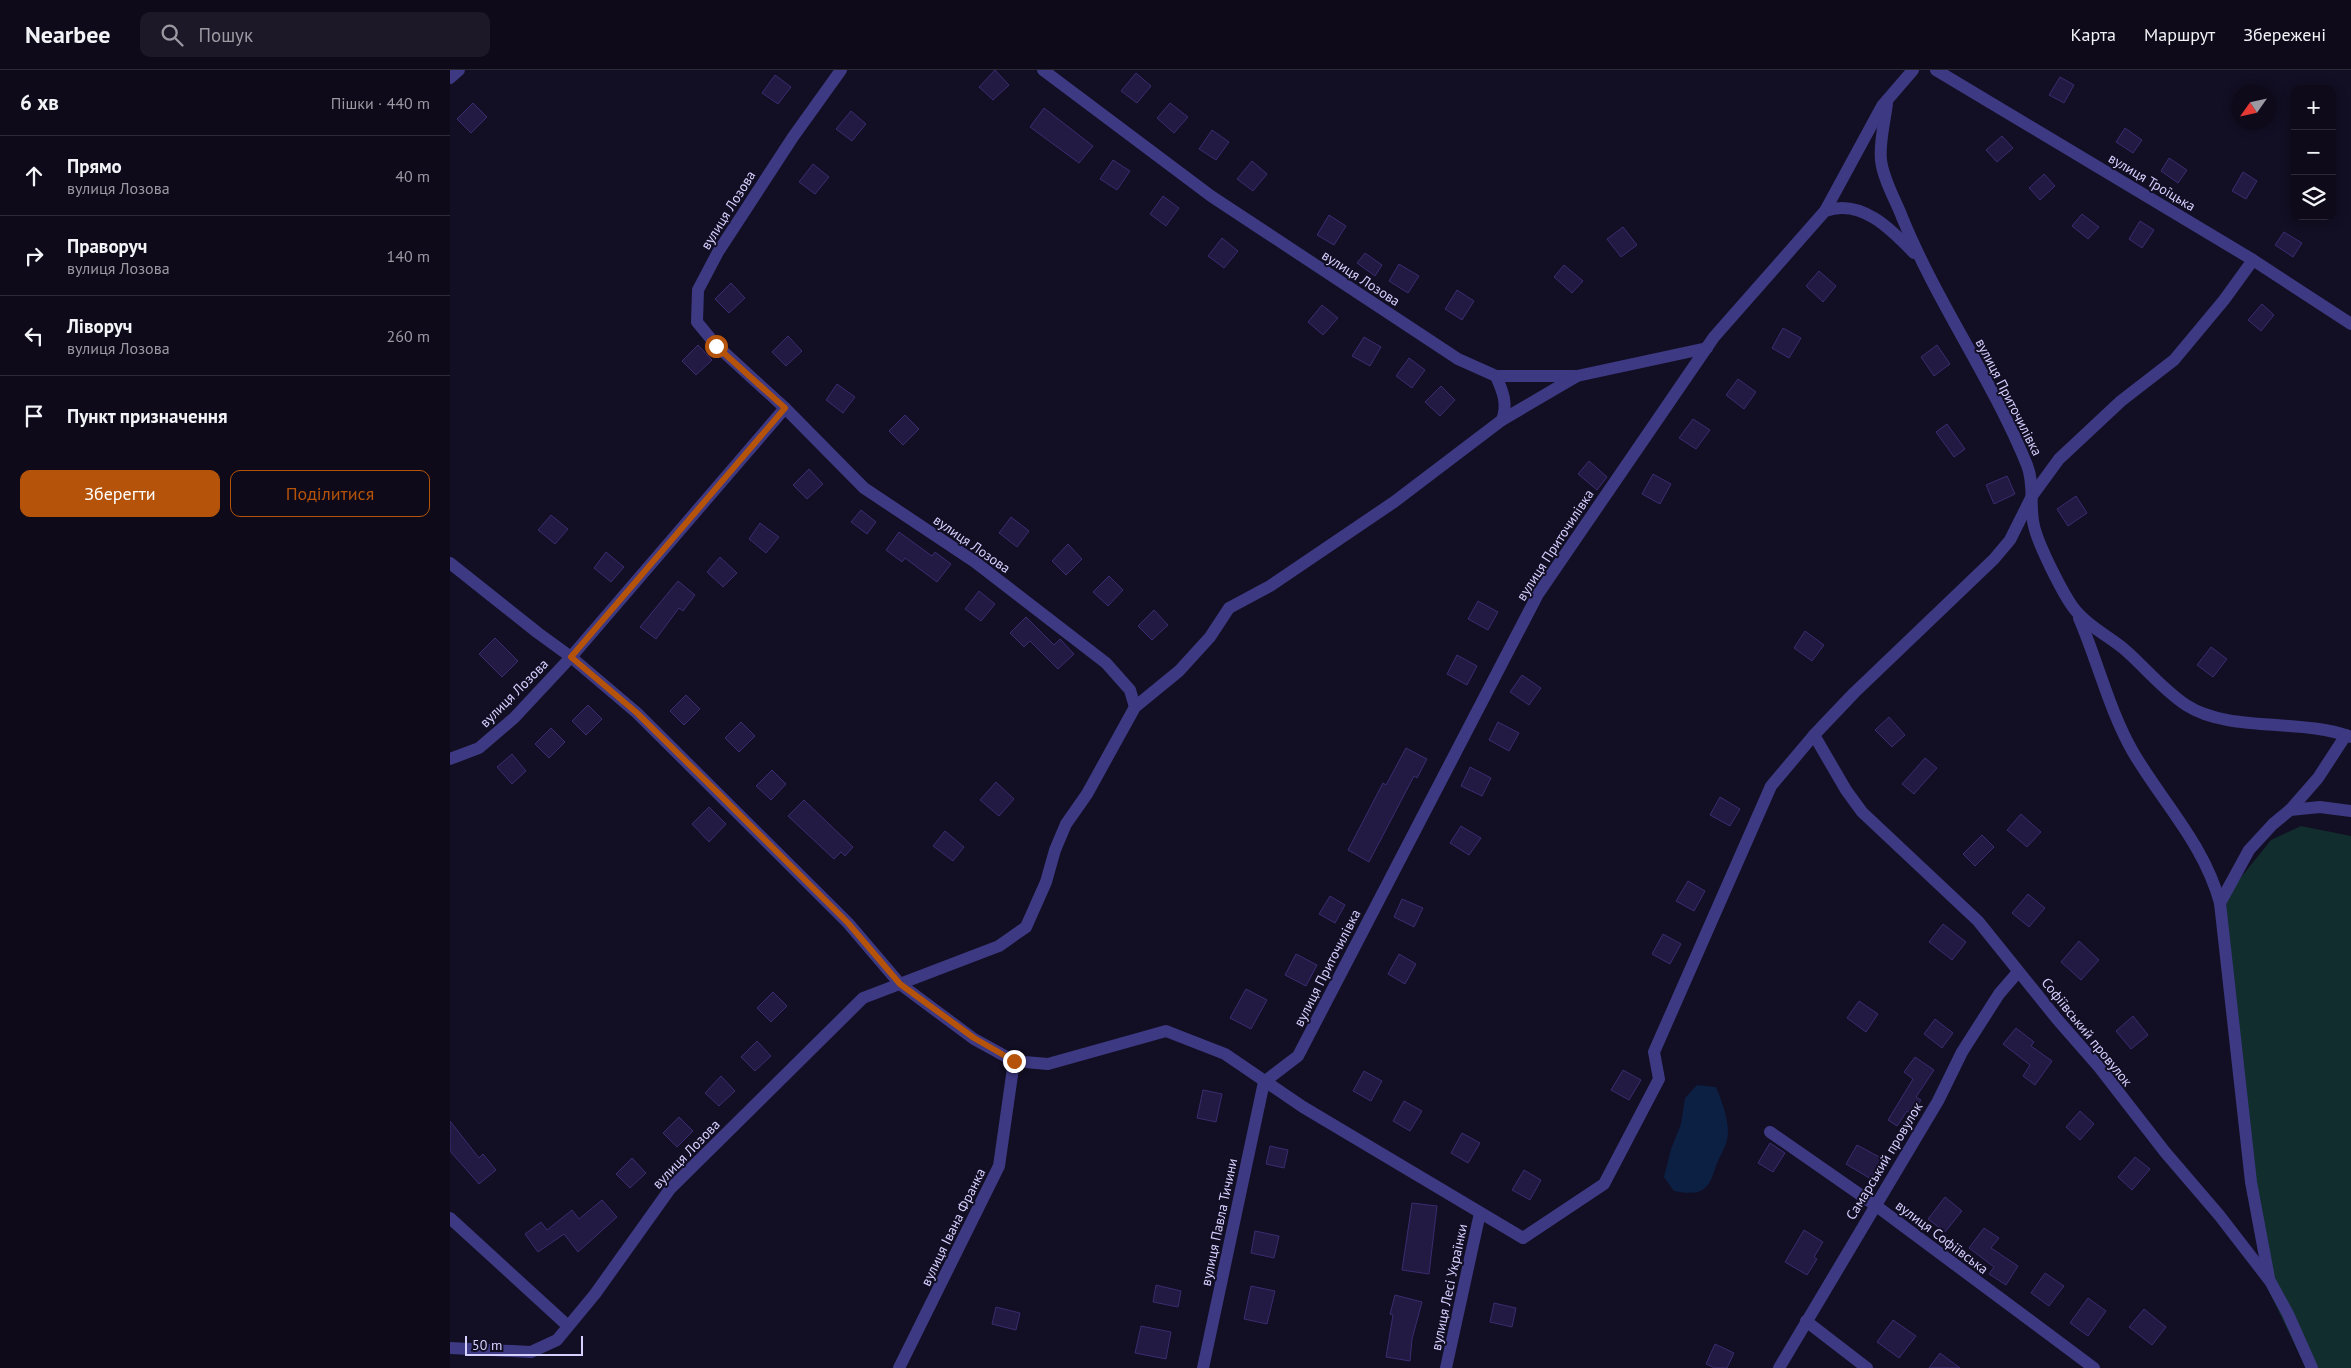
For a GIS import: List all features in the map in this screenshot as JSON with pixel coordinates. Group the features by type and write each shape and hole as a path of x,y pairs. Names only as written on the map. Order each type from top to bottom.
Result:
{"street":[{"path":"450,78 459,70"},
{"name":"вулиця Лозова","path":"841,70 793,137 718,252 698,290 697,322 716,346 785,408 864,488 975,562 1106,663 1130,690 1135,708"},
{"name":"вулиця Лозова","path":"1043,70 1210,196 1458,360 1496,376 1578,376 1707,348"},
{"name":"вулиця Приточилівка","path":"1264,1082 1298,1056 1538,594 1714,337 1825,212 1887,100 1913,70"},
{"name":"вулиця Троїцька","path":"1936,70 2253,260 2351,324"},
{"name":"вулиця Приточилівка","path":"1887,100 1881,156 1882,166 1918,258 1991,387 2029,469 2033,517 2037,535 2048,560 2076,611 2099,632 2124,649 2164,688 2200,712 2225,719 2322,729 2349,736"},
{"path":"1825,212 1839,208 1863,212 1879,220 1894,232 1918,258"},
{"path":"1014,1061 1048,1064 1166,1031 1225,1054 1264,1082 1523,1238 1604,1184 1659,1079 1654,1052 1771,786 1814,735 1860,687 1994,559 2018,528 2032,496 2059,459 2120,401 2174,360 2224,300 2253,260"},
{"path":"1496,376 1504,394 1506,409 1502,420"},
{"path":"900,984 1000,946 1026,928 1046,882 1055,850 1066,824 1087,794 1135,708 1179,671 1210,636 1229,608 1270,586 1394,502 1502,420 1578,376"},
{"name":"вулиця Лозова","path":"450,759 479,748 514,718 571,657 785,408"},
{"name":"вулиця Лозова","path":"450,563 571,657 637,713 848,923 900,984 974,1038 1014,1061"},
{"path":"2076,611 2092,648 2120,727 2210,870 2220,903 2250,1182 2270,1281"},
{"name":"Софіївський провулок","path":"1814,735 1846,790 1862,812 1978,921 2219,1216 2270,1281 2288,1314 2312,1368"},
{"path":"2220,903 2250,850 2273,824 2290,810 2318,778 2349,736"},
{"path":"2290,810 2320,807 2351,811"},
{"name":"Самарський провулок","path":"1779,1368 1938,1101 1962,1052 1999,994 2018,972"},
{"name":"вулиця Лозова","path":"450,1348 530,1352 557,1340 595,1294 670,1189 863,998 900,984"},
{"name":"вулиця Івана Франка","path":"899,1368 999,1166 1014,1061"},
{"name":"вулиця Павла Тичини","path":"1203,1368 1264,1082"},
{"name":"вулиця Софіївська","path":"1770,1132 1875,1206 2094,1368"},
{"name":"вулиця Лесі Українки","path":"1446,1368 1480,1213"},
{"path":"450,1218 568,1326"},
{"path":"1806,1321 1867,1368"}],"green space":[{"path":"2301,826 2351,836 2351,1368 2306,1368 2263,1279 2223,918 2230,891 2271,840"}],"water":[{"path":"1697,1085 1716,1087 1727,1120 1727,1140 1710,1182 1706,1187 1691,1193 1674,1191 1664,1177 1671,1149 1681,1124 1685,1098"}],"building":[{"path":"995,70 1009,85 993,100 979,87"},
{"path":"1136,73 1151,86 1137,103 1121,91"},
{"path":"775,75 791,87 778,104 762,93"},
{"path":"2060,77 2074,85 2064,103 2049,95"},
{"path":"473,103 487,117 471,133 457,119"},
{"path":"1170,103 1188,117 1174,133 1157,118"},
{"path":"1044,108 1093,146 1079,163 1030,127"},
{"path":"851,111 866,124 852,141 836,129"},
{"path":"2125,128 2142,140 2133,153 2116,142"},
{"path":"1212,130 1229,142 1216,160 1199,149"},
{"path":"2002,136 2013,148 1997,162 1986,150"},
{"path":"2169,158 2187,170 2178,183 2161,171"},
{"path":"1113,160 1130,171 1117,190 1100,179"},
{"path":"1252,161 1267,174 1253,191 1237,179"},
{"path":"813,164 829,177 815,194 799,182"},
{"path":"2243,172 2257,181 2246,199 2232,191"},
{"path":"2044,174 2055,186 2040,200 2029,188"},
{"path":"1163,196 1179,208 1166,226 1150,214"},
{"path":"2082,214 2099,227 2088,239 2072,226"},
{"path":"1329,215 1346,226 1334,245 1317,235"},
{"path":"2140,221 2154,230 2142,248 2129,239"},
{"path":"1623,227 1637,245 1621,257 1607,239"},
{"path":"2284,232 2302,243 2293,257 2275,245"},
{"path":"1222,238 1238,251 1224,268 1208,256"},
{"path":"1365,253 1382,265 1375,276 1357,263"},
{"path":"1399,264 1419,276 1408,293 1389,281"},
{"path":"1564,265 1583,281 1572,293 1554,277"},
{"path":"1819,271 1836,286 1823,302 1806,286"},
{"path":"731,283 745,298 729,313 715,299"},
{"path":"1457,290 1474,301 1462,320 1445,309"},
{"path":"2262,304 2274,315 2261,331 2248,320"},
{"path":"1322,305 1338,318 1323,335 1308,322"},
{"path":"1783,328 1801,338 1789,358 1772,348"},
{"path":"788,336 802,351 786,366 772,352"},
{"path":"1364,337 1381,347 1370,366 1352,356"},
{"path":"698,345 712,360 696,375 682,361"},
{"path":"1937,345 1950,364 1934,376 1921,357"},
{"path":"1409,358 1425,370 1412,388 1396,376"},
{"path":"1738,379 1756,392 1744,409 1726,395"},
{"path":"837,384 855,397 843,413 826,400"},
{"path":"1441,386 1455,400 1440,416 1425,402"},
{"path":"905,415 919,429 903,445 889,431"},
{"path":"1693,419 1710,430 1696,449 1679,438"},
{"path":"1947,424 1965,449 1954,457 1936,432"},
{"path":"1589,461 1607,477 1597,490 1578,474"},
{"path":"809,469 823,484 807,499 793,485"},
{"path":"1653,474 1671,484 1660,504 1642,494"},
{"path":"2007,476 2015,494 1994,504 1986,485"},
{"path":"2076,496 2087,513 2068,526 2057,509"},
{"path":"861,510 876,522 867,534 851,522"},
{"path":"551,515 568,529 555,544 538,530"},
{"path":"1011,517 1029,531 1017,547 999,533"},
{"path":"760,523 779,537 766,553 749,539"},
{"path":"899,532 932,556 935,552 951,564 937,582 905,558 902,562 886,550"},
{"path":"1068,544 1082,559 1066,575 1052,561"},
{"path":"606,552 624,567 611,582 594,568"},
{"path":"720,557 737,573 723,587 707,572"},
{"path":"1109,576 1123,590 1108,606 1093,592"},
{"path":"678,581 695,595 683,611 679,608 656,639 640,627"},
{"path":"979,591 995,604 981,621 965,609"},
{"path":"1478,601 1498,612 1488,630 1468,619"},
{"path":"1154,610 1168,625 1152,640 1138,626"},
{"path":"1026,617 1054,645 1060,639 1074,654 1058,669 1030,641 1024,647 1010,633"},
{"path":"1805,631 1824,645 1812,661 1794,648"},
{"path":"495,638 518,661 502,677 479,654"},
{"path":"2211,647 2227,659 2213,677 2197,665"},
{"path":"1457,655 1477,666 1467,685 1447,674"},
{"path":"1522,675 1541,688 1529,705 1510,692"},
{"path":"686,695 700,709 684,725 670,711"},
{"path":"588,705 602,719 586,735 572,721"},
{"path":"1889,717 1905,735 1892,747 1875,730"},
{"path":"741,722 755,736 739,752 725,738"},
{"path":"1498,722 1519,733 1509,751 1489,740"},
{"path":"551,728 565,742 549,758 535,744"},
{"path":"1406,748 1427,759 1417,778 1414,776 1369,862 1348,850 1383,783 1386,785"},
{"path":"512,754 526,771 512,784 497,767"},
{"path":"1925,758 1937,768 1914,794 1902,784"},
{"path":"1470,767 1491,778 1482,796 1461,786"},
{"path":"772,770 786,784 771,800 756,786"},
{"path":"996,782 1014,799 999,816 980,800"},
{"path":"1720,797 1740,809 1730,826 1710,815"},
{"path":"804,800 853,847 845,856 841,852 834,859 788,816"},
{"path":"709,807 726,824 709,842 692,824"},
{"path":"2021,814 2041,832 2027,847 2007,830"},
{"path":"1461,826 1481,838 1469,855 1450,843"},
{"path":"945,831 964,847 953,861 933,846"},
{"path":"1982,835 1994,847 1975,866 1963,854"},
{"path":"1688,881 1705,891 1694,911 1676,901"},
{"path":"2028,894 2045,908 2029,927 2012,913"},
{"path":"1330,896 1345,905 1335,923 1319,914"},
{"path":"1402,899 1423,908 1414,927 1394,917"},
{"path":"1943,924 1966,942 1952,960 1929,942"},
{"path":"1663,934 1681,944 1670,964 1652,954"},
{"path":"2079,941 2099,960 2081,980 2061,962"},
{"path":"1296,954 1317,965 1306,986 1285,975"},
{"path":"1399,954 1416,964 1405,984 1388,974"},
{"path":"1246,989 1267,1000 1251,1029 1230,1018"},
{"path":"773,992 787,1006 771,1022 757,1008"},
{"path":"1859,1001 1878,1014 1866,1032 1847,1018"},
{"path":"2133,1016 2148,1035 2131,1049 2116,1031"},
{"path":"1935,1019 1953,1033 1942,1048 1924,1034"},
{"path":"2016,1028 2034,1042 2031,1046 2052,1061 2035,1085 2023,1076 2030,1065 2003,1044"},
{"path":"757,1041 771,1056 755,1071 741,1057"},
{"path":"1915,1057 1934,1070 1916,1097 1921,1100 1912,1114 1907,1111 1897,1126 1888,1120 1913,1079 1904,1072"},
{"path":"1623,1070 1641,1080 1629,1100 1611,1090"},
{"path":"1364,1071 1382,1081 1371,1101 1353,1091"},
{"path":"721,1076 735,1091 719,1106 705,1093"},
{"path":"1203,1090 1222,1094 1216,1122 1197,1118"},
{"path":"1404,1101 1422,1111 1410,1131 1393,1121"},
{"path":"2080,1111 2094,1124 2080,1140 2066,1127"},
{"path":"679,1117 693,1131 677,1147 663,1133"},
{"path":"450,1121 479,1158 483,1154 496,1170 479,1184 450,1151"},
{"path":"1462,1133 1480,1143 1468,1163 1451,1153"},
{"path":"1770,1143 1785,1153 1773,1172 1758,1163"},
{"path":"1857,1145 1883,1159 1871,1179 1846,1164"},
{"path":"1270,1146 1288,1150 1284,1168 1266,1164"},
{"path":"2135,1157 2150,1169 2132,1190 2118,1177"},
{"path":"632,1158 646,1173 630,1188 616,1174"},
{"path":"1524,1170 1541,1180 1530,1200 1512,1190"},
{"path":"1945,1197 1962,1211 1945,1232 1928,1219"},
{"path":"602,1200 617,1217 578,1252 564,1234 538,1252 525,1234 541,1222 547,1230 572,1210 579,1219"},
{"path":"1412,1203 1437,1206 1429,1274 1402,1270"},
{"path":"1984,1228 1999,1238 1991,1248 2018,1266 2006,1285 1989,1274 1994,1267 1969,1248"},
{"path":"1804,1230 1823,1242 1814,1257 1817,1259 1807,1275 1785,1262"},
{"path":"1255,1231 1279,1236 1274,1258 1251,1253"},
{"path":"2045,1273 2064,1286 2049,1306 2031,1293"},
{"path":"1156,1285 1181,1291 1178,1307 1153,1302"},
{"path":"1251,1286 1275,1291 1267,1324 1244,1319"},
{"path":"1395,1295 1422,1302 1412,1339 1410,1361 1386,1357 1393,1315 1390,1314"},
{"path":"2088,1298 2106,1311 2088,1336 2070,1323"},
{"path":"1494,1303 1516,1308 1512,1327 1490,1322"},
{"path":"996,1307 1020,1313 1016,1330 992,1324"},
{"path":"2144,1309 2166,1327 2152,1345 2129,1327"},
{"path":"1893,1320 1916,1336 1899,1358 1877,1342"},
{"path":"1141,1326 1171,1332 1166,1359 1135,1353"},
{"path":"1715,1344 1734,1353 1727,1368 1715,1368 1706,1364"},
{"path":"1940,1353 1960,1368 1929,1368"}],"route":[{"path":"716,346 785,408 571,657 637,713 719,794 848,923 900,984 974,1038 1014,1061"}]}
